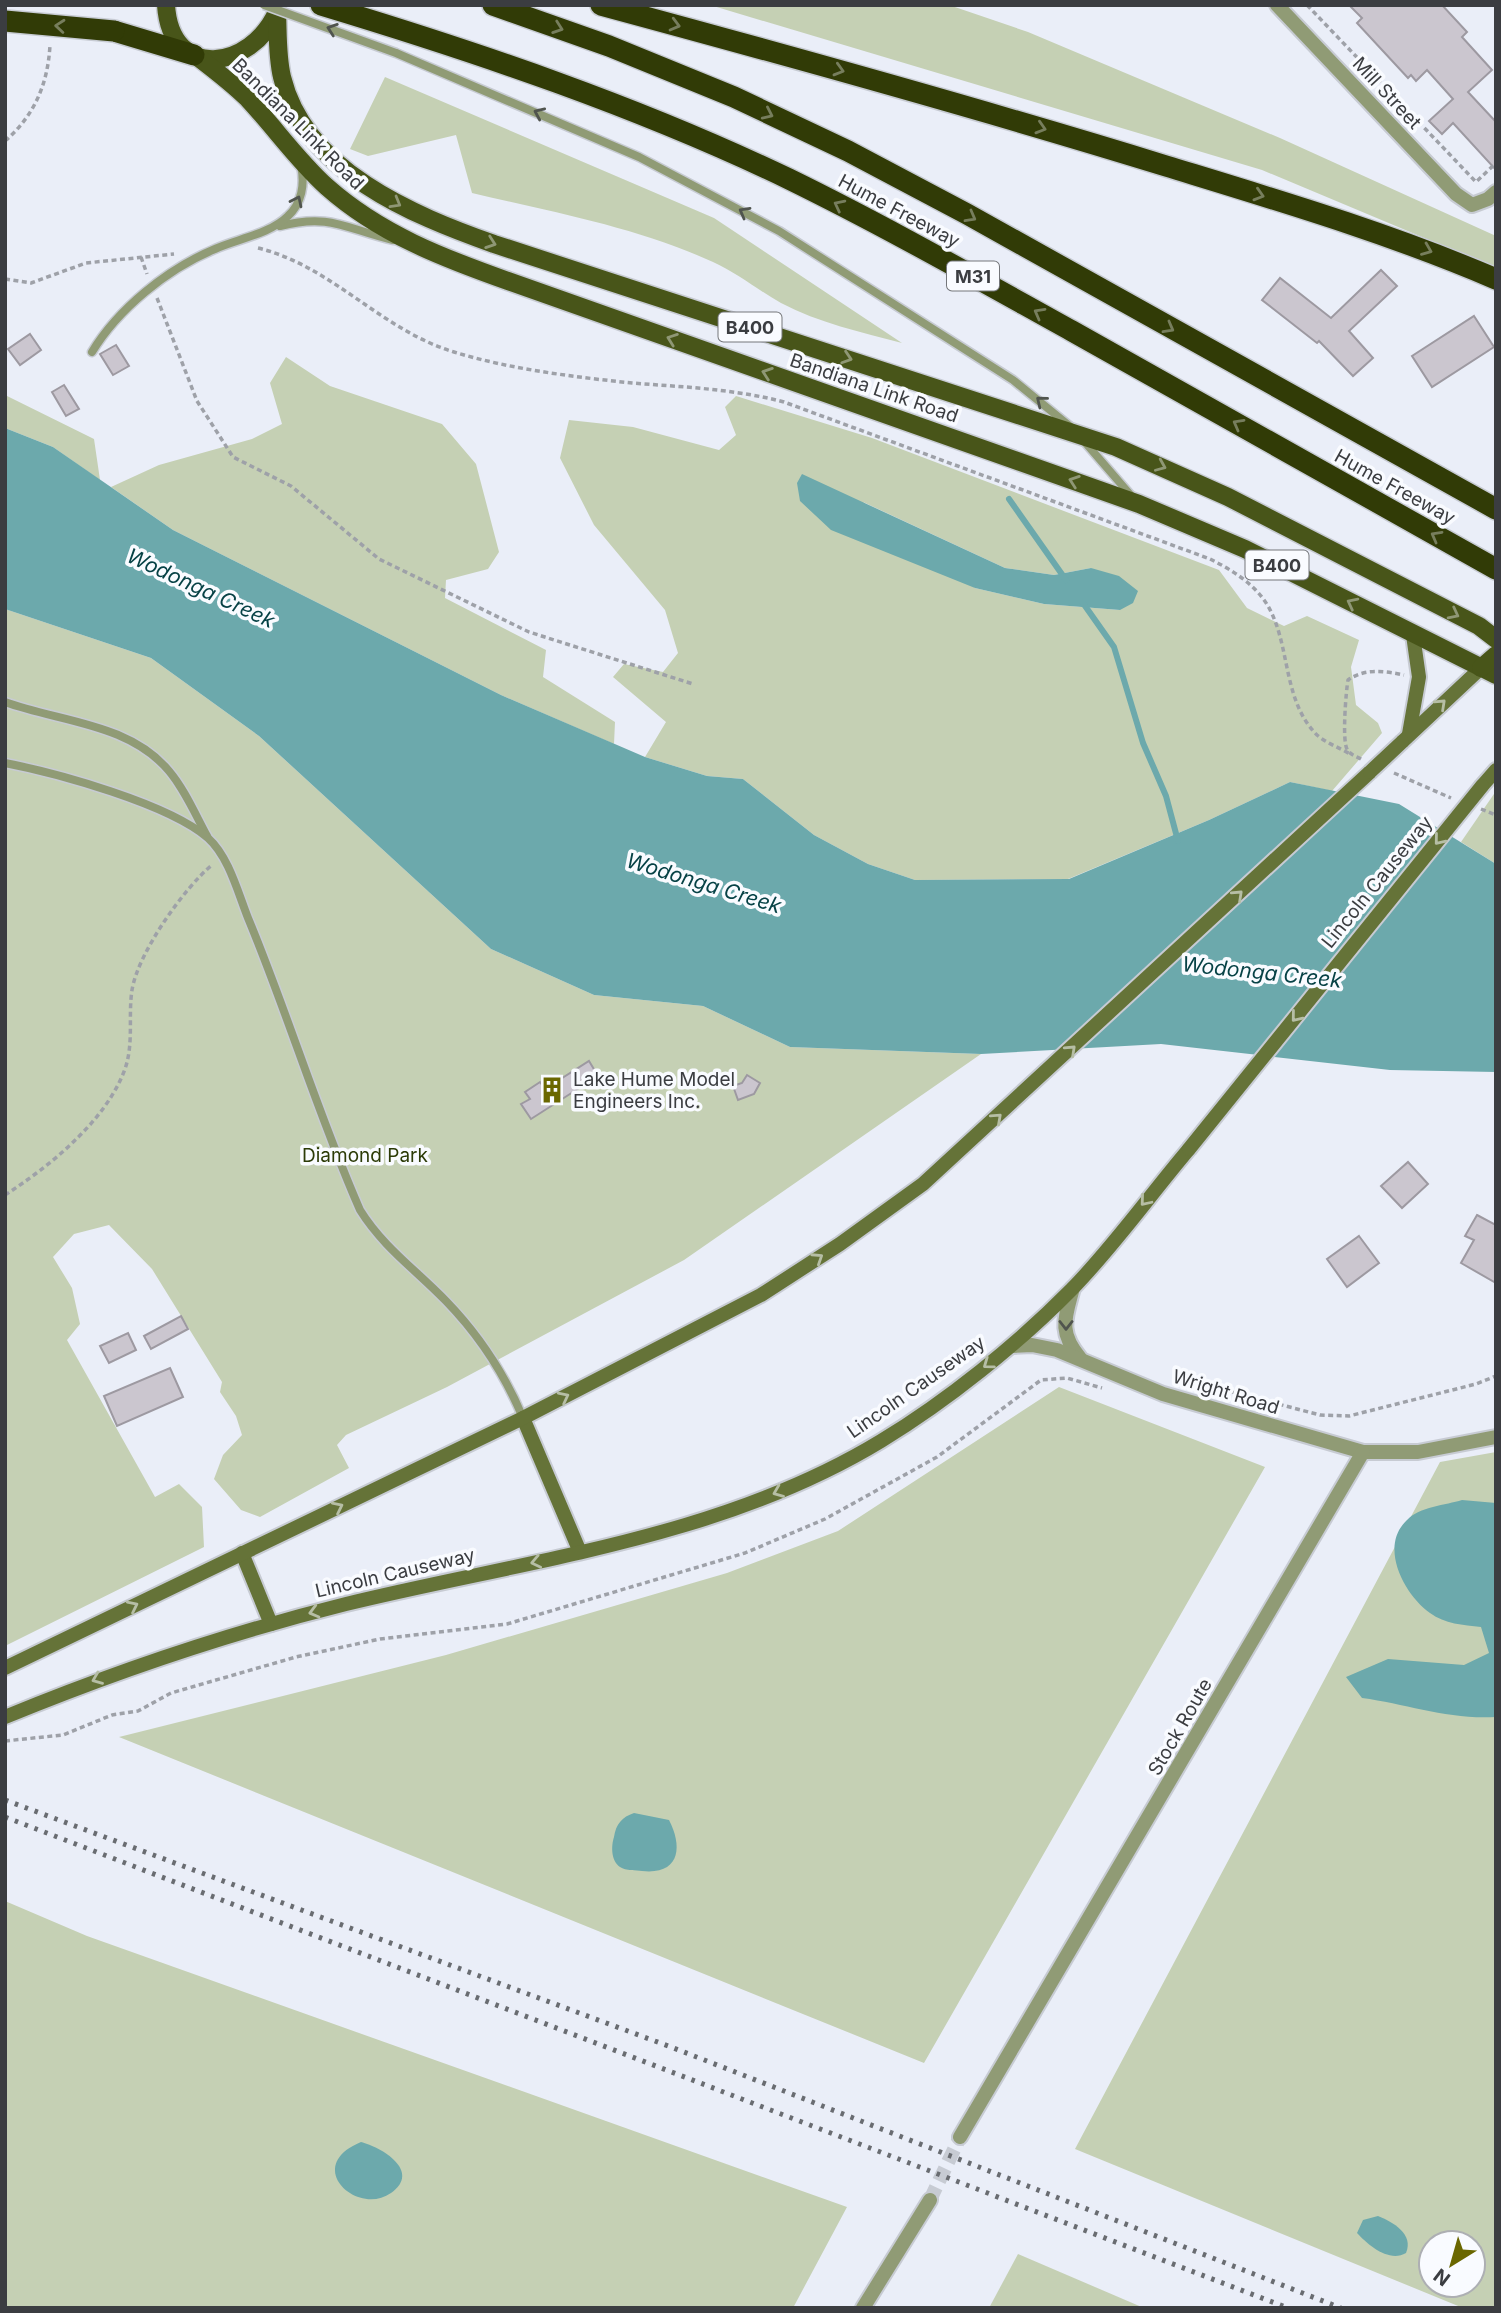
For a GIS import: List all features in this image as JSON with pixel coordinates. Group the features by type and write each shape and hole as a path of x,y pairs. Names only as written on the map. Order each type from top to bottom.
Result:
{"highway":[{"name":"Hume Freeway","path":"321,5 425,37 667,125 788,179 929,252 1496,569"},
{"name":"Hume Freeway","path":"493,5 609,46 734,97 848,151 967,214 1496,509"},
{"path":"601,5 976,109 1170,167 1419,247 1496,279"},
{"path":"5,21 114,31 196,57"}],"main road":[{"name":"B400","path":"166,5 173,32 196,57"},
{"path":"196,57 223,60 244,52 266,32 275,7"},
{"name":"Bandiana Link Road","path":"275,7 282,78 294,110 335,159 397,205 494,244 1075,431 1228,497 1479,626 1496,639"},
{"name":"Bandiana Link Road","path":"196,57 246,97 299,160 355,209 413,244 520,285 1139,503 1245,549 1488,671"},
{"path":"1405,738 1419,677 1413,635"},
{"path":"5,1668 523,1418 761,1295 840,1244 923,1185 1405,738 1488,671 1496,654"},
{"name":"Lincoln Causeway","path":"5,1717 103,1677 271,1624 347,1604 580,1552 730,1511 811,1478 883,1440 1013,1346 1073,1288 1189,1149 1496,769"},
{"path":"523,1418 580,1552"},
{"path":"242,1553 271,1624"}],"street":[{"name":"Mill Street","path":"1277,5 1456,194 1472,205 1488,199 1496,192"},
{"path":"1073,1288 1065,1334 1069,1345 1081,1359"},
{"name":"Wright Road","path":"1013,1346 1044,1346 1163,1394 1363,1452"},
{"path":"1363,1452 1418,1452 1496,1437"},
{"name":"Stock Route","path":"960,2137 1363,1452"},
{"path":"863,2308 930,2200"}],"lane":[{"path":"275,7 396,53 639,157 779,231 1013,380 1075,431 1139,503"},
{"path":"92,352 115,319 153,289 212,250 285,219 299,199 303,176 299,160"},
{"path":"265,229 318,219 413,244"},
{"path":"5,702 104,729 152,754 181,787 222,858 255,934 360,1210 381,1240 447,1302 479,1339 523,1418"},
{"path":"5,763 46,771 96,787 158,811 209,839"}],"path":[{"path":"1307,5 1476,181 1496,163"},
{"path":"5,141 19,127 42,93 47,74 51,33"},
{"path":"250,248 259,248 302,263 384,319 439,347 526,367 628,382 742,394 784,402 1210,559 1242,579 1267,605 1279,638 1294,700 1318,735 1350,754"},
{"path":"5,279 31,283 86,263 176,254"},
{"path":"141,257 197,401 233,457 291,486 379,559 529,632 693,684"},
{"path":"5,1195 53,1162 116,1089 129,1055 131,996 139,967 183,894 222,858"},
{"path":"1163,1394 1183,1379 1204,1382 1217,1388 1320,1415 1349,1416 1476,1384 1496,1376"},
{"path":"5,1741 63,1735 105,1718 138,1711 171,1693 296,1657 380,1639 507,1623 745,1553 825,1519 937,1457 1041,1380 1068,1378 1104,1389"}],"green space":[{"path":"710,5 949,5 1028,32 1280,138 1496,236 1496,268 1262,170"},
{"path":"385,77 714,218 902,343 795,310 722,266 654,239 472,193 456,135 368,156 350,149"},
{"path":"286,357 330,386 442,424 476,464 499,552 488,569 446,580 445,598 546,650 543,677 615,722 614,744 501,695 173,530 111,487 159,465 252,439 282,424 270,383"},
{"path":"5,395 94,439 100,480 53,447 5,428"},
{"path":"736,396 872,438 1219,570 1247,608 1284,626 1307,616 1359,640 1351,667 1356,705 1378,723 1382,733 1332,791 1290,782 1209,820 1068,879 915,880 868,864 814,835 743,779 707,776 645,757 666,722 613,677 624,664 663,672 678,653 665,610 594,525 560,458 569,420 633,427 719,450 736,435 725,407","holes":["863,502 1005,568 1054,575 1091,568 1120,610 1044,604 975,588"]},
{"name":"Diamond Park","path":"5,609 151,658 259,736 491,949 594,995 703,1006 790,1047 981,1054 684,1260 447,1387 346,1435 337,1445 349,1468 260,1517 241,1510 214,1479 223,1455 242,1435 236,1416 220,1392 222,1382 152,1269 109,1225 74,1234 53,1257 72,1288 80,1324 67,1340 155,1497 179,1484 202,1507 204,1547 5,1646"},
{"path":"1496,791 1496,864 1461,842"},
{"path":"1059,1387 1265,1467 924,2063 119,1737 446,1655 727,1573 838,1531"},
{"path":"1496,1452 1496,2308 1463,2308 1441,2299 1487,2299 1487,2229 1417,2229 1417,2289 1075,2149 1440,1462"},
{"path":"5,1901 87,1936 847,2207 793,2308 5,2308"},
{"path":"1018,2254 1144,2308 989,2308"}],"water":[{"name":"Wodonga Creek","path":"5,428 53,447 173,530 501,695 645,757 707,776 743,779 814,835 868,864 915,880 1069,879 1209,820 1290,782 1399,804 1496,864 1496,1072 1390,1070 1161,1044 981,1054 790,1047 703,1006 594,995 491,949 259,736 151,658 5,609"},
{"path":"802,474 1005,568 1054,575 1091,568 1119,576 1138,591 1133,603 1120,610 1044,604 975,588 831,530 800,501 797,483"},
{"path":"1462,1500 1496,1503 1496,1717 1445,1714 1362,1698 1346,1677 1388,1659 1464,1665 1489,1653 1481,1627 1442,1620 1421,1605 1404,1583 1395,1557 1395,1543 1407,1520 1425,1509"},
{"path":"634,1813 669,1820 677,1849 671,1864 664,1869 628,1870 615,1861 612,1849 616,1828 623,1819"},
{"path":"361,2142 387,2155 400,2169 402,2176 399,2185 391,2193 378,2199 364,2199 351,2194 341,2186 336,2175 336,2163 344,2152"},
{"path":"1378,2216 1396,2225 1405,2235 1408,2246 1406,2253 1399,2256 1386,2254 1357,2233 1363,2220"}],"building":[{"path":"1349,5 1442,5 1467,32 1462,37 1492,70 1468,92 1496,122 1496,170 1453,123 1442,134 1429,121 1453,99 1427,70 1416,81 1411,75 1408,78 1357,23 1362,18"},
{"path":"1381,270 1397,286 1349,331 1373,358 1353,376 1319,341 1317,343 1262,300 1280,278 1331,318"},
{"path":"1474,316 1494,347 1432,387 1412,356"},
{"path":"30,334 41,350 20,365 8,349"},
{"path":"116,345 129,366 113,375 100,354"},
{"path":"64,385 79,409 66,416 52,392"},
{"name":"Lake Hume Model Engineers Inc.","path":"589,1061 598,1076 531,1119 521,1104 530,1099 525,1092 540,1082 545,1089"},
{"path":"747,1075 760,1083 754,1094 738,1100 733,1086 742,1083"},
{"path":"1408,1162 1428,1184 1402,1208 1381,1186"},
{"path":"1477,1215 1496,1225 1496,1283 1461,1263 1474,1240 1465,1236"},
{"path":"1359,1236 1379,1263 1347,1287 1327,1259"},
{"path":"181,1316 188,1329 151,1349 144,1336"},
{"path":"128,1333 136,1350 109,1363 100,1346"},
{"path":"170,1368 183,1397 117,1426 104,1396"}],"waterway":[{"path":"1009,499 1066,580"},
{"path":"1083,603 1114,647 1143,743 1166,796 1178,841"}],"tunnel":[{"path":"930,2200 960,2137"}],"railway":[{"path":"5,1800 671,2047 1341,2308"},
{"path":"5,1817 1288,2308"}],"place":[{"name":"Lake Hume Model Engineers Inc.","path":"552,1090"}]}
